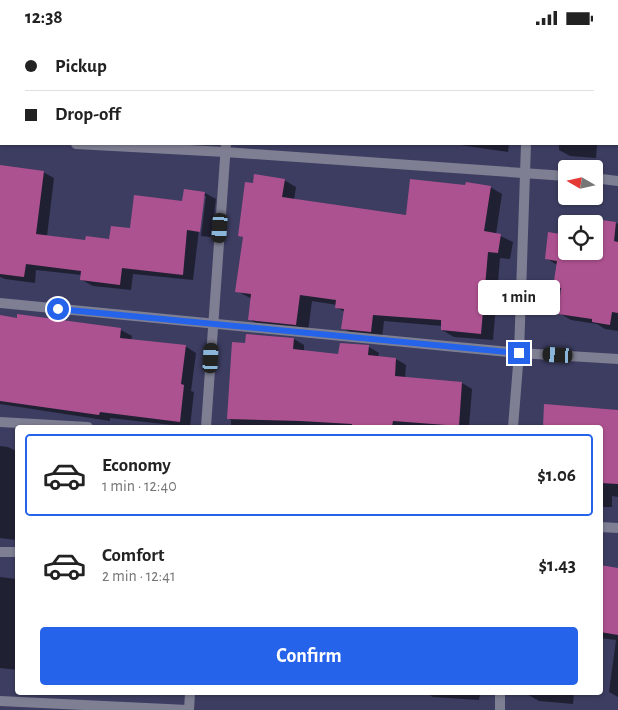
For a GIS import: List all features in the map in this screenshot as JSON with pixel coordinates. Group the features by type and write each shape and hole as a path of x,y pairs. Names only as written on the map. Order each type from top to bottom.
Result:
{"street":[{"path":"114,145 226,148 558,175"},
{"path":"513,425 519,353 526,145"},
{"path":"206,425 226,148"},
{"path":"603,180 618,181"},
{"path":"0,303 519,353 618,359"},
{"path":"0,422 53,425"},
{"path":"603,527 618,528"},
{"path":"0,551 15,552"},
{"path":"0,701 189,710 190,695"},
{"path":"500,695 500,710"}],"building":[{"path":"0,165 44,171 36,234 85,240 86,236 109,239 111,226 130,228 134,195 182,201 184,189 205,192 200,232 187,230 183,275 122,268 120,285 80,280 81,271 26,264 24,277 0,274"},
{"path":"254,174 285,179 282,197 406,215 410,179 465,185 466,182 491,186 484,231 501,234 498,253 488,252 481,334 441,330 441,320 373,315 371,332 341,329 344,309 335,308 336,300 300,295 296,325 248,320 251,294 235,292 243,237 238,236 245,182 253,183"},
{"path":"603,220 616,222 614,241 618,242 618,313 612,312 610,325 592,322 592,319 558,314 561,288 553,287 557,261 545,259 548,232 558,234 558,260 603,260"},
{"path":"17,314 121,328 120,338 186,345 181,384 184,385 180,422 100,412 99,415 0,401 0,315 17,318"},
{"path":"246,334 294,338 293,349 338,354 340,343 369,345 368,355 396,358 395,376 462,382 459,425 393,421 392,425 352,425 300,421 227,419 232,342 245,343"},
{"path":"544,404 618,410 618,484 603,483 603,425 543,425"},
{"path":"603,566 618,568 618,635 603,632"}],"route":[{"path":"58,309 519,353"}]}
